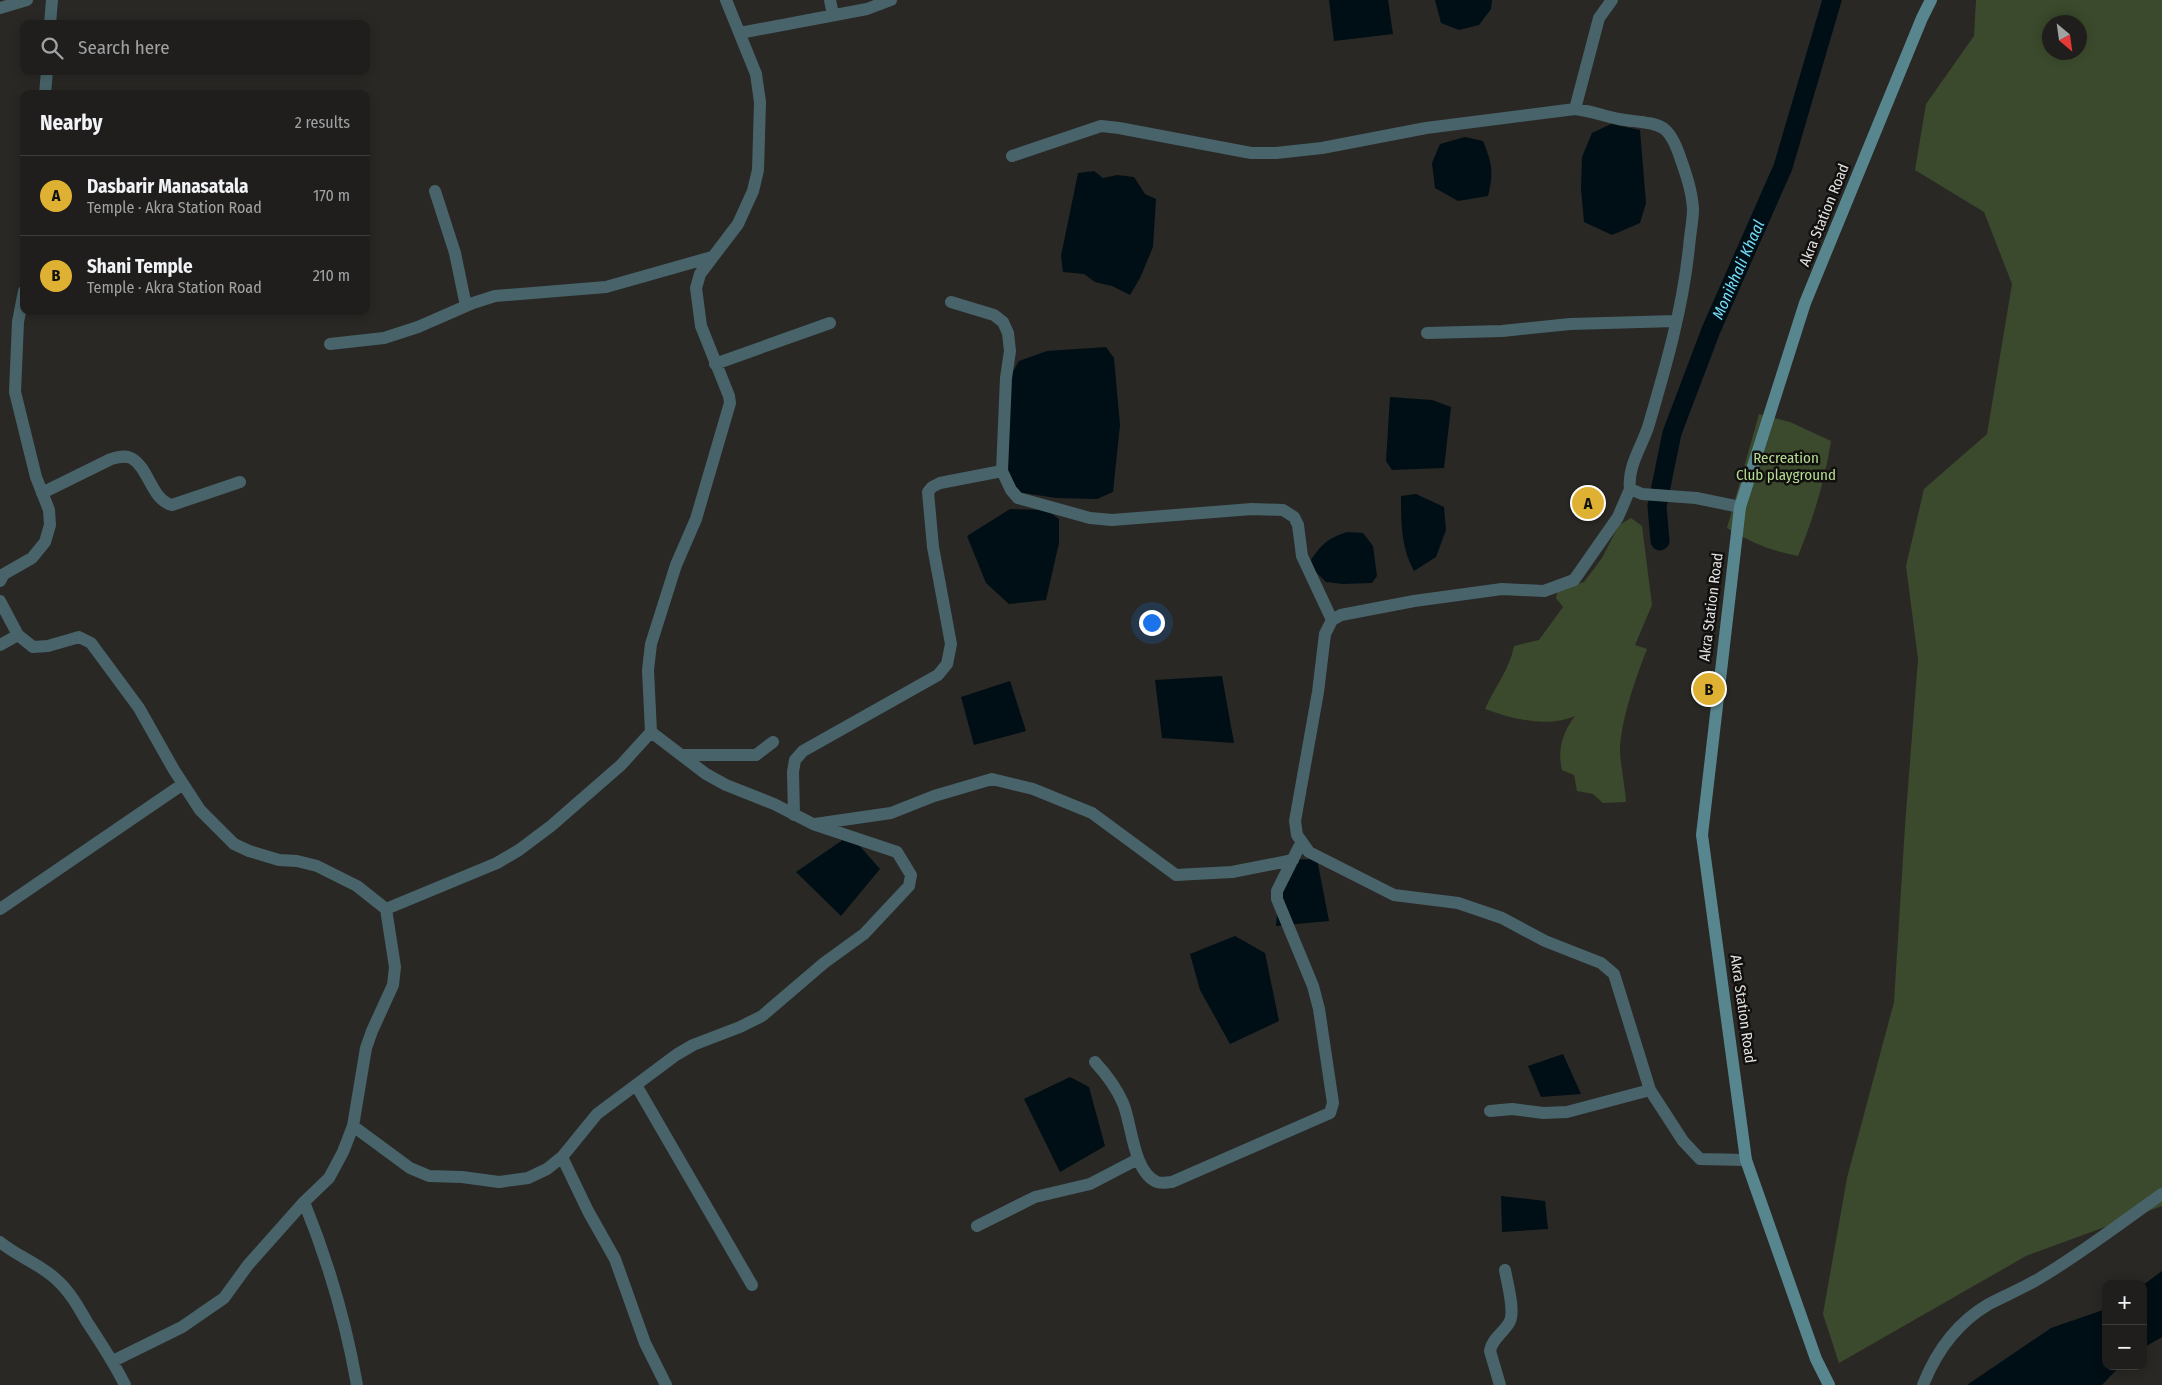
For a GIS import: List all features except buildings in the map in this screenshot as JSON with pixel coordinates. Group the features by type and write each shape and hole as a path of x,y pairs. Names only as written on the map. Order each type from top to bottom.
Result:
{"main road":[{"name":"Akra Station Road","path":"1829,1385 1816,1359 1746,1160 1702,835 1740,507 1805,304 1931,0"}],"street":[{"path":"0,8 27,0"},
{"path":"50,20 52,0"},
{"path":"386,909 497,862 519,850 551,826 622,765 651,732 648,670 651,644 676,565 696,519 728,413 729,396 701,326 696,288 700,274 738,224 752,192 758,170 760,102 756,74 726,0"},
{"path":"830,0 833,15"},
{"path":"740,33 867,9 891,0"},
{"path":"1575,109 1598,18 1612,0"},
{"path":"46,90 47,75"},
{"path":"1012,156 1101,126 1251,153 1276,153 1322,148 1426,128 1575,109 1653,124 1663,128 1669,133 1687,178 1692,209 1686,271 1676,321 1648,428 1629,481 1636,492"},
{"path":"435,191 455,253 466,306"},
{"path":"330,344 384,338 418,327 466,306 495,296 606,287 712,257"},
{"path":"951,302 994,315 1004,322 1008,333 1010,351 1006,378 1002,471 1011,490 1018,498 1090,518 1112,520 1252,509 1283,510 1294,516 1298,525 1302,556 1332,620"},
{"path":"0,581 4,574 32,558 45,542 50,525 49,510 27,445 15,392 20,312"},
{"path":"1427,333 1502,331 1570,324 1676,321"},
{"path":"715,364 830,324"},
{"path":"42,493 111,459 122,457 131,458 137,463 165,504 172,505 240,482"},
{"path":"794,815 793,772 795,760 804,751 938,675 947,664 951,644 933,546 928,492 932,487 940,484 1002,471"},
{"path":"1636,492 1696,498 1740,507"},
{"path":"1636,492 1574,580 1544,591 1502,589 1414,600 1341,615 1332,620 1325,634 1318,692 1295,821 1297,835 1309,852 1394,895 1458,902 1502,918 1545,941 1601,964 1614,974 1650,1090 1683,1141 1700,1160 1746,1160"},
{"path":"0,601 18,635 33,646 48,646 79,637 91,642 139,708 200,810 234,844 278,860 298,861 317,866 357,886 386,909 395,967 393,985 366,1048 351,1131 343,1152 329,1178 304,1202 248,1265 224,1298 182,1326 113,1361"},
{"path":"0,645 18,635"},
{"path":"351,1131 410,1168 429,1176 462,1177 499,1182 528,1178 547,1169 562,1157 597,1114 676,1054 693,1044 740,1027 762,1016 824,963 864,934 909,886 911,875 897,852 813,824 774,804 726,786 706,774 651,732"},
{"path":"681,755 756,755 773,742"},
{"path":"813,824 892,813 934,796 992,779 1033,789 1092,814 1176,875 1232,872 1293,860"},
{"path":"0,908 183,784"},
{"path":"1095,1062 1110,1078 1124,1105 1138,1160 1150,1178 1158,1183 1172,1182 1323,1117 1332,1109 1320,1009 1313,986 1277,899 1278,891 1302,844"},
{"path":"636,1085 752,1286"},
{"path":"1490,1111 1512,1109 1543,1113 1567,1112 1650,1090"},
{"path":"562,1157 588,1211 615,1259 645,1343 666,1385"},
{"path":"977,1226 1035,1197 1090,1184 1138,1160"},
{"path":"1923,1385 1928,1372 1946,1342 1963,1324 1987,1306 2040,1278 2162,1194"},
{"path":"304,1202 317,1234 335,1291 350,1344 357,1385"},
{"path":"0,1242 12,1253 39,1267 58,1280 75,1302 113,1361 125,1385"},
{"path":"1500,1385 1490,1351 1491,1345 1510,1321 1511,1312 1505,1270"}],"green space":[{"path":"1976,0 2162,0 2162,1206 2026,1256 1839,1363 1823,1314 1847,1178 1894,1002 1918,659 1906,566 1924,489 1987,434 2012,284 1984,212 1915,170 1926,104 1974,36"},
{"name":"Recreation Club playground","path":"1759,414 1790,422 1831,441 1818,500 1798,556 1761,545 1727,528"},
{"path":"1631,518 1642,526 1652,605 1635,645 1647,649 1629,700 1621,740 1620,752 1626,802 1603,803 1593,794 1577,791 1574,775 1562,770 1560,755 1562,741 1567,728 1575,716 1564,720 1542,722 1518,719 1485,709 1505,671 1514,646 1539,640 1563,607 1556,598 1558,590 1584,582 1602,558 1619,525"}],"shaded area":[{"path":"1329,0 1388,0 1393,34 1334,41"},
{"path":"1435,0 1492,0 1491,9 1479,25 1459,30 1441,23"},
{"path":"1611,124 1640,130 1646,203 1640,223 1612,235 1584,222 1581,189 1582,157 1592,133"},
{"path":"1465,137 1483,141 1490,162 1491,180 1488,196 1458,201 1435,188 1432,163 1440,144"},
{"path":"1094,171 1103,178 1117,175 1134,177 1145,194 1156,199 1153,247 1140,278 1130,295 1112,286 1095,282 1084,274 1063,272 1061,256 1078,173"},
{"path":"1106,347 1114,358 1120,425 1113,492 1097,499 1056,498 1017,492 1005,465 1010,377 1019,361 1047,351"},
{"path":"1390,397 1432,400 1451,407 1444,468 1392,470 1386,461"},
{"path":"1416,494 1444,507 1446,530 1436,557 1414,571 1404,544 1401,496"},
{"path":"1010,509 1047,510 1059,519 1059,543 1046,600 1009,604 986,583 967,536"},
{"path":"1347,532 1363,533 1373,546 1377,576 1372,583 1343,584 1326,582 1315,571 1311,560 1319,550 1330,539"},
{"path":"1222,676 1234,743 1162,738 1155,680"},
{"path":"1010,681 1026,731 974,745 961,697"},
{"path":"850,835 880,869 841,916 796,872"},
{"path":"1317,859 1329,921 1276,926 1282,860"},
{"path":"1235,936 1265,953 1279,1021 1230,1044 1200,990 1190,954"},
{"path":"1563,1054 1581,1094 1541,1097 1528,1066"},
{"path":"1070,1077 1089,1087 1105,1146 1060,1172 1024,1099"},
{"path":"1501,1196 1545,1201 1548,1229 1502,1232"},
{"path":"2162,1271 2162,1337 2147,1346 2147,1325 2147,1282"},
{"path":"2102,1310 2102,1370 2116,1370 2102,1385 1967,1385 2051,1328"}],"waterway":[{"name":"Monikhali Khaal","path":"1660,541 1657,506 1672,433 1711,330 1783,167 1832,0"}],"place":[{"name":"Dasbarir Manasatala","path":"1588,503"},
{"name":"Shani Temple","path":"1709,689"}]}
